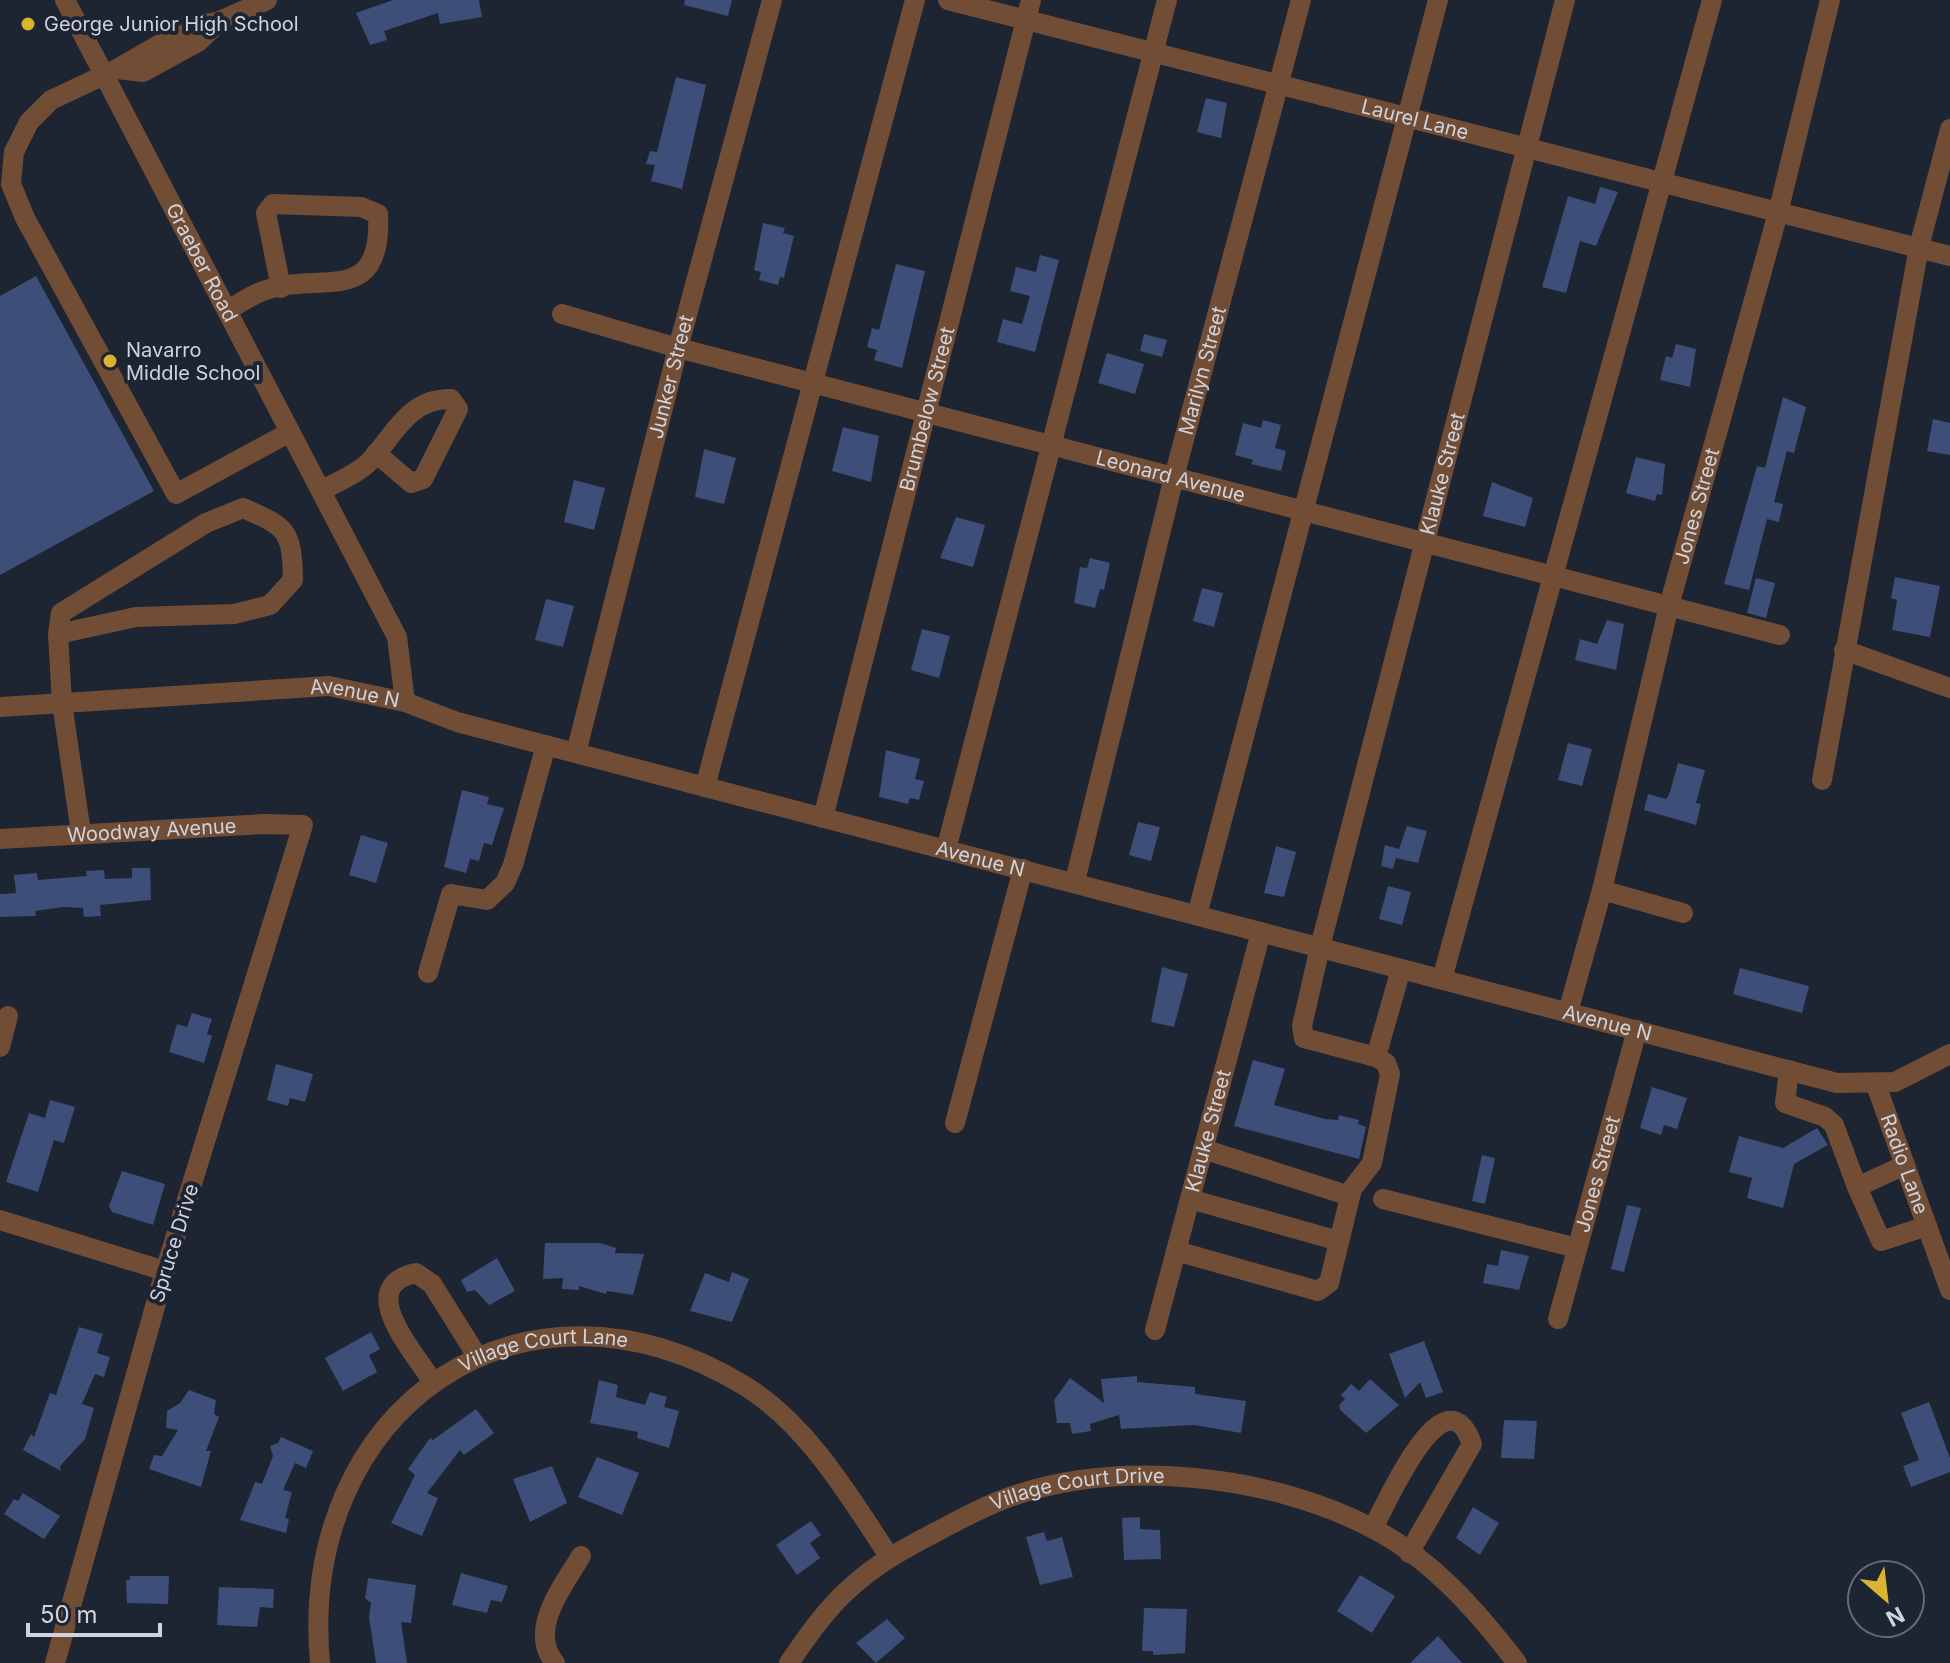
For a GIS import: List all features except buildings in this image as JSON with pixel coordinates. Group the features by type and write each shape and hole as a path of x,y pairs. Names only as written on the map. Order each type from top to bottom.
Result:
{"street":[{"name":"Graeber Road","path":"65,0 112,72 228,310 397,637 405,702"},
{"path":"267,0 220,21 198,42 143,72 112,72 51,100 29,122 14,152 11,184 15,199 176,494 290,432"},
{"name":"Junker Street","path":"576,753 678,348 772,0"},
{"path":"705,787 915,0"},
{"name":"Laurel Lane","path":"948,0 1029,10 1154,53 1950,256"},
{"path":"946,850 1167,0"},
{"name":"Marilyn Street","path":"1075,881 1174,477 1301,0"},
{"path":"1197,915 1438,0"},
{"name":"Klauke Street","path":"1376,1057 1304,1038 1301,1032 1320,947 1565,0"},
{"path":"1442,979 1712,0"},
{"name":"Jones Street","path":"1568,1012 1602,890 1669,606 1778,213 1830,0"},
{"name":"Brumbelow Street","path":"823,818 1029,10"},
{"path":"1822,780 1919,247 1950,129"},
{"path":"228,310 267,289 281,288 348,282 368,266 379,232 378,214 361,207 273,204 266,213 281,288"},
{"name":"Leonard Avenue","path":"562,314 678,348 1780,635"},
{"path":"321,491 368,464 376,453"},
{"path":"58,634 136,617 234,614 270,605 293,580 289,539 279,523 243,508 206,523 61,613 58,634 62,703 81,833"},
{"path":"1844,650 1950,688"},
{"name":"Avenue N","path":"0,707 329,686 405,702 457,722 1075,881 1837,1083 1876,1085 1895,1082 1950,1054"},
{"path":"428,973 451,894 487,900 505,883 546,745"},
{"name":"Woodway Avenue","path":"0,839 303,825"},
{"name":"Spruce Drive","path":"55,1663 165,1271 303,825"},
{"path":"955,1123 1023,869"},
{"path":"1602,890 1683,913"},
{"name":"Klauke Street","path":"1155,1330 1261,932"},
{"path":"1176,1251 1318,1291 1329,1283 1350,1196 1372,1163 1390,1074 1386,1063 1376,1057 1401,969"},
{"path":"0,1047 8,1016"},
{"name":"Jones Street","path":"1558,1319 1637,1030"},
{"path":"1789,1070 1785,1103 1825,1117 1834,1125 1881,1241 1927,1226"},
{"name":"Radio Lane","path":"1876,1085 1950,1290"},
{"path":"1203,1149 1350,1196"},
{"path":"1857,1187 1905,1165"},
{"path":"1190,1199 1339,1241"},
{"path":"1383,1199 1577,1248"},
{"path":"0,1220 165,1271"},
{"path":"432,1381 391,1314 387,1298 389,1285 400,1276 416,1273 432,1284 477,1356"},
{"name":"Village Court Lane","path":"320,1663 318,1614 324,1567 334,1527 370,1448 399,1410 432,1381 477,1356 550,1338 604,1340 653,1348 707,1366 746,1387 791,1426 842,1485 889,1556"},
{"path":"1373,1528 1426,1434 1440,1421 1456,1421 1466,1428 1472,1444 1409,1553"},
{"name":"Village Court Drive","path":"789,1663 849,1589 889,1556 1007,1498 1048,1487 1143,1476 1208,1478 1260,1489 1373,1528 1458,1592 1517,1663"},
{"path":"555,1663 550,1657 545,1634 547,1615 581,1556"}],"place":[{"name":"George Junior High School","path":"28,24"},
{"name":"Navarro Middle School","path":"110,361"}]}
